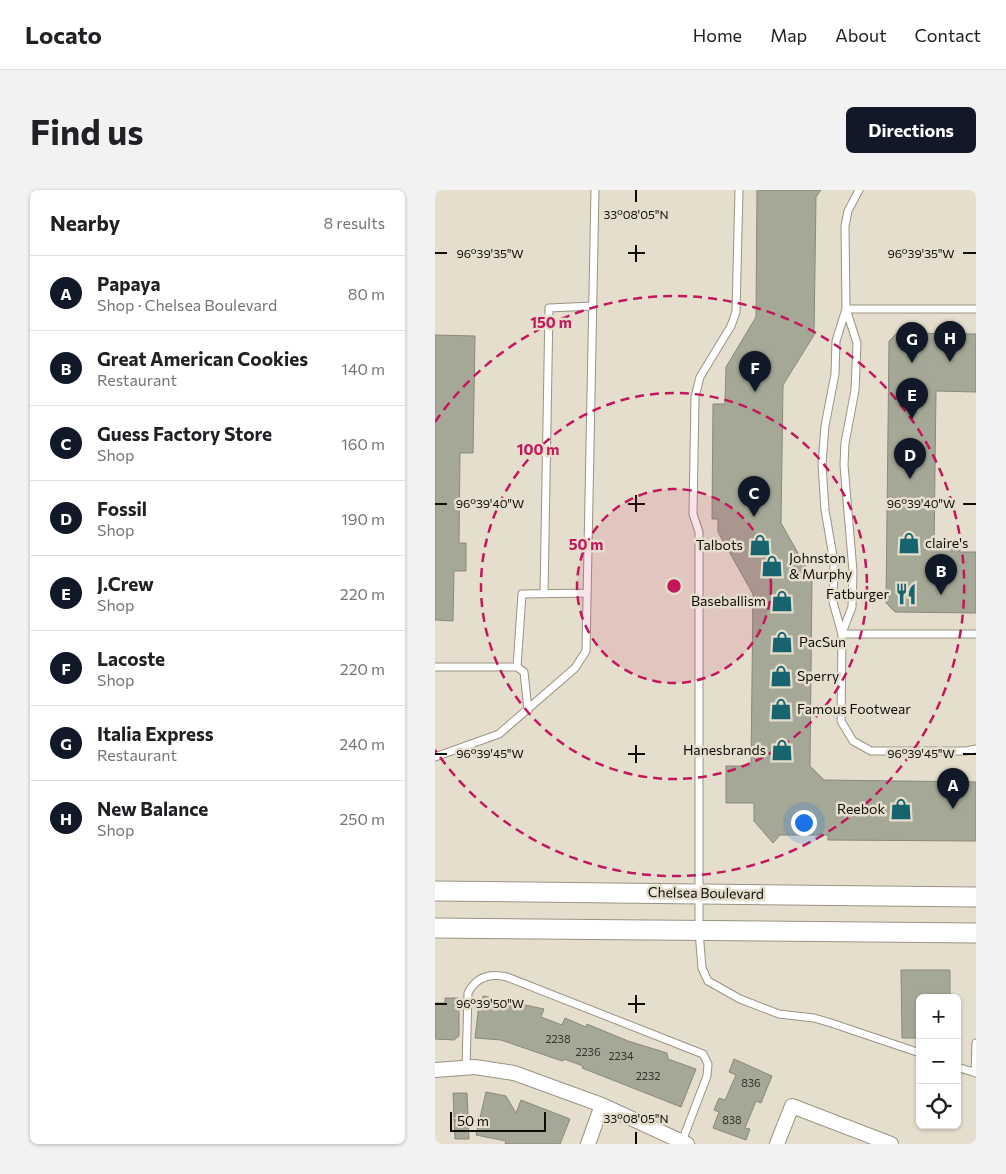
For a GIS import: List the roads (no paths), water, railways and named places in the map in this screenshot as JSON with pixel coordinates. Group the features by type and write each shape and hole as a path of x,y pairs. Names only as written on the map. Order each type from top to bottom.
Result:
{"main road":[{"name":"Chelsea Boulevard","path":"435,891 976,896"},
{"path":"435,928 976,933"}],"street":[{"path":"435,1070 484,1067 514,1073 602,1105 683,1143"},
{"path":"588,1144 602,1105"},
{"path":"777,1144 792,1106 873,1141 891,1144"}],"lane":[{"path":"435,757 499,734 575,668 586,651 595,190"},
{"path":"739,190 736,312 731,326 700,377 695,397 693,514 699,532 699,931 702,968 708,981 740,999 779,1014 815,1018 916,1053"},
{"path":"859,190 848,211 845,226 845,309 836,341 835,374 825,426 822,464 825,510 833,562 833,602 842,634 841,721 853,740 871,751 966,751 976,749"},
{"path":"545,594 549,308 593,306"},
{"path":"845,309 976,309"},
{"path":"842,634 852,607 853,571 844,465 845,443 855,390 857,343 845,309"},
{"path":"517,667 522,594 587,593"},
{"path":"842,634 976,634"},
{"path":"435,667 517,667 524,672 528,710"},
{"path":"466,1067 468,994 475,983 485,977 494,975 507,978 703,1054 708,1064 707,1076 683,1143"},
{"path":"961,1068 976,1073 976,1043"}],"place":[{"name":"New Balance","path":"950,362"},
{"name":"Italia Express","path":"912,363"},
{"name":"Lacoste","path":"755,392"},
{"name":"J.Crew","path":"912,419"},
{"name":"Fossil","path":"910,479"},
{"name":"Guess Factory Store","path":"754,517"},
{"name":"claire's","path":"909,543"},
{"name":"Talbots","path":"760,545"},
{"name":"Johnston & Murphy","path":"772,566"},
{"name":"Fatburger","path":"906,594"},
{"name":"Great American Cookies","path":"941,595"},
{"name":"Baseballism","path":"782,601"},
{"name":"PacSun","path":"782,642"},
{"name":"Sperry","path":"781,676"},
{"name":"Famous Footwear","path":"781,709"},
{"name":"Hanesbrands","path":"782,750"},
{"name":"Reebok","path":"901,809"},
{"name":"Papaya","path":"953,809"}]}
